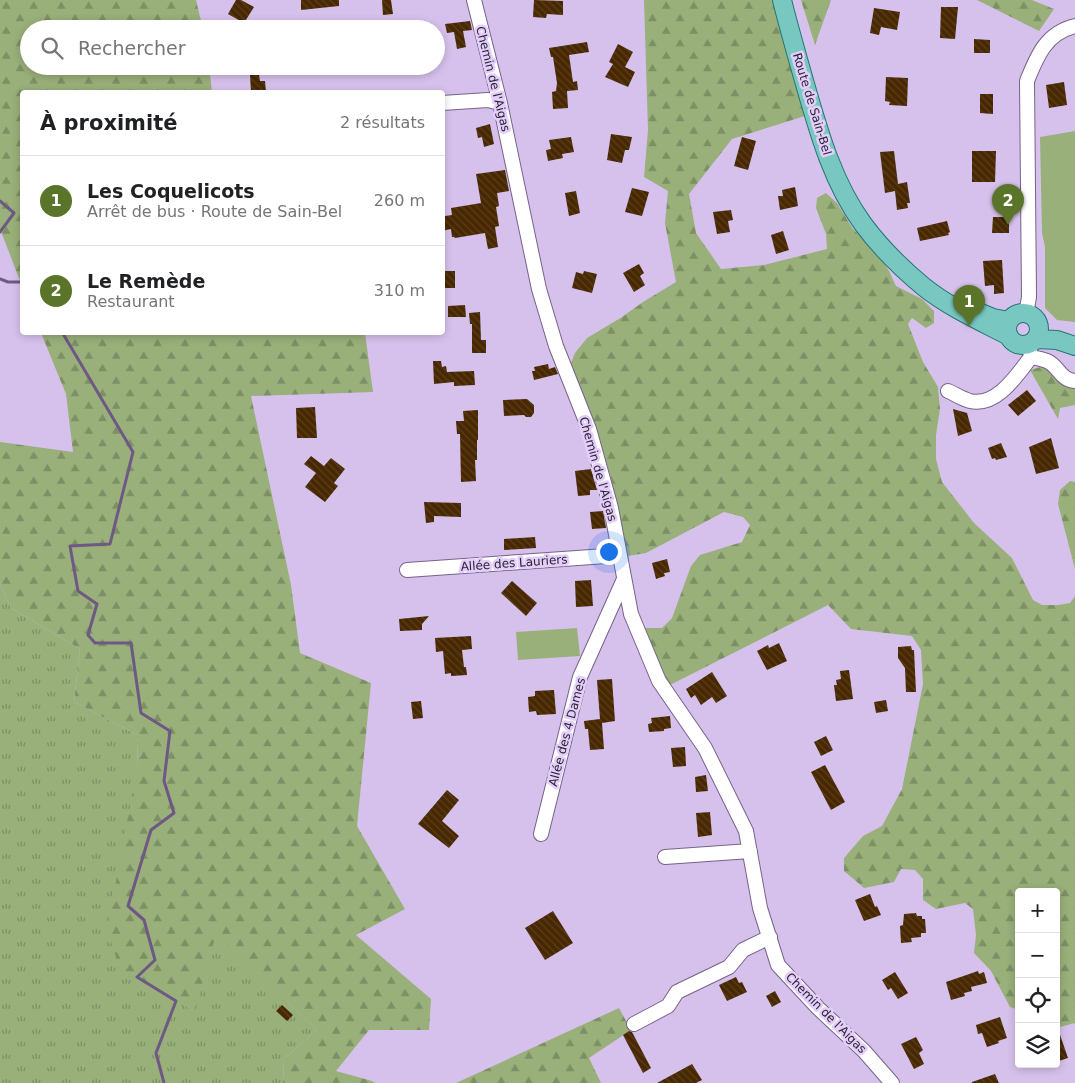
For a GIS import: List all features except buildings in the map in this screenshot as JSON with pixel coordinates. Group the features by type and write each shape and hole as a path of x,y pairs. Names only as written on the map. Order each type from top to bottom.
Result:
{"main road":[{"name":"Route de Sain-Bel","path":"782,0 818,130 828,158 862,223 887,253 924,287 971,317 1009,329"},
{"name":"Route de Sain-Bel","path":"790,0 827,132 850,188 871,220 913,267 939,288 1009,329"},
{"path":"1075,337 1032,336 1018,344 1013,341 1009,329 1018,314 1032,336 1057,340 1075,346"}],"street":[{"name":"Chemin de l'Aigas","path":"474,0 500,103 539,289 556,346 589,429 611,508 631,614 659,681 705,748 746,831 760,908 778,965 818,1008 864,1051 892,1083"},
{"path":"1075,26 1062,29 1044,46 1036,59 1028,81 1029,298 1032,336 1046,360 1064,379 1075,381"},
{"path":"445,103 488,100 500,103"},
{"path":"948,391 970,401 984,401 1000,393 1014,380 1032,336"},
{"name":"Allée des Lauriers","path":"407,570 620,555"},
{"name":"Allée des 4 Dames","path":"541,834 580,677 624,578"},
{"path":"665,857 750,851"},
{"path":"634,1024 668,1006 677,992 729,967 743,950 770,937"}],"green space":[{"path":"0,0 196,0 201,20 20,20 20,75 210,75 212,90 20,90 20,281 0,229"},
{"path":"644,0 773,0 808,115 732,139 689,194 696,233 721,269 764,265 827,249 826,234 816,208 817,198 826,193 837,203 853,229 878,253 896,286 922,299 934,311 934,323 926,328 912,318 908,324 923,362 938,387 940,409 936,435 936,459 942,482 974,523 1012,558 1033,600 1042,605 1058,605 1070,603 1075,596 1075,1023 1060,1027 1060,888 1015,888 1015,1009 1010,1007 991,971 974,953 976,935 973,909 965,903 936,909 923,900 923,879 915,870 901,869 894,882 864,888 844,871 844,858 863,836 882,826 902,789 923,684 921,650 912,636 851,629 828,605 670,685 661,669 644,628 662,628 672,618 691,566 700,555 742,542 750,525 743,517 724,512 646,553 628,556 611,478 598,434 570,365 575,353 587,338 676,282 665,223 668,191 644,177 648,130"},
{"path":"801,0 831,0 815,45"},
{"path":"977,0 1032,0 1054,9 1039,31"},
{"path":"1075,131 1075,322 1057,320 1045,308 1045,247 1042,233 1040,137"},
{"path":"42,335 365,335 373,392 251,396 291,585 300,653 371,683 357,826 405,909 356,935 431,999 429,1030 369,1030 336,1071 375,1083 283,1083 284,1059 317,1030 216,934 195,1012 120,969 107,930 137,768 138,735 74,702 80,649 11,608 0,584 0,442 73,452 66,394"},
{"path":"1051,364 1075,381 1075,405 1060,408 1058,419 1030,370"},
{"path":"1070,481 1075,482 1075,569 1058,504 1060,490"},
{"path":"0,584 11,608 80,649 74,702 138,735 137,768 216,933 317,1030 284,1059 283,1083 0,1083"},
{"path":"577,628 580,656 518,660 516,632"},
{"path":"619,1008 631,1030 589,1058 601,1083 456,1083"}],"waterway":[{"path":"0,201 14,213 0,232"},
{"path":"0,279 8,282 20,282"},
{"path":"64,335 133,452 110,544 70,546 78,591 97,604 88,635 95,643 131,643 141,713 170,731 164,781 174,813 151,830 128,906 144,920 155,960 137,977 176,1001 156,1053 164,1083"}],"place":[{"name":"Le Remède","path":"1008,225"},
{"name":"Les Coquelicots","path":"969,326"}]}
